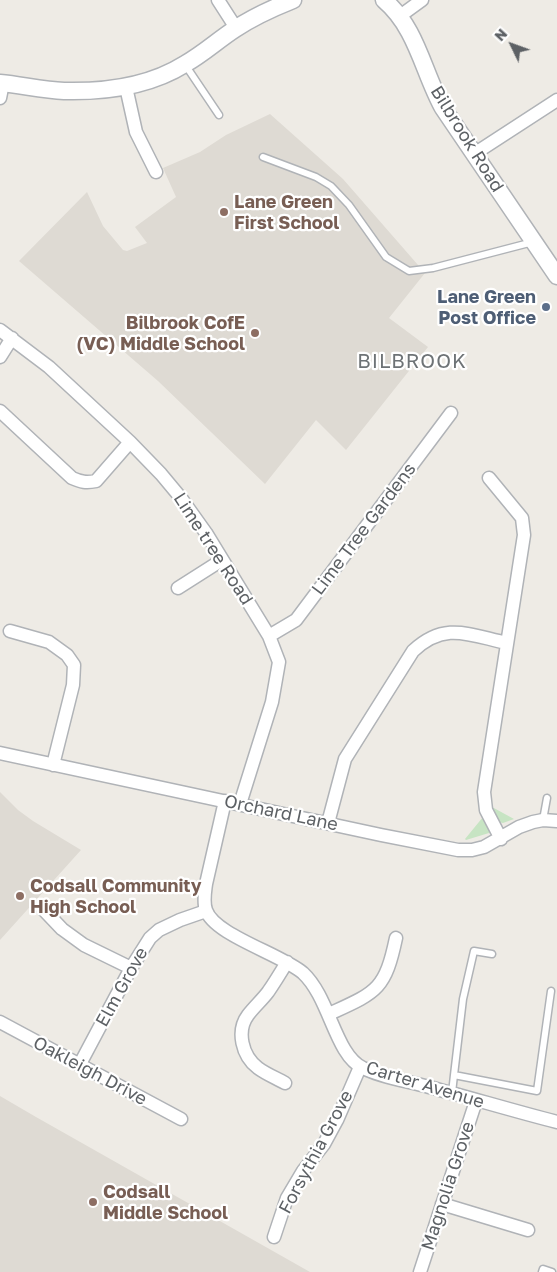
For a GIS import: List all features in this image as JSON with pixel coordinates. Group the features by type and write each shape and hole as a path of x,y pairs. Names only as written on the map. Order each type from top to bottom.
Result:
{"street":[{"path":"218,0 236,28"},
{"path":"1,88 84,91 126,87 152,79 185,65 236,28 293,0"},
{"name":"Bilbrook Road","path":"384,0 400,16 415,42 437,96 557,276"},
{"path":"400,16 422,0"},
{"path":"126,87 136,132 156,172"},
{"path":"474,154 557,100"},
{"name":"Lime tree Road","path":"0,330 49,367 130,442 182,498 206,532 269,636 279,662 272,702 240,804"},
{"path":"0,358 12,338"},
{"path":"0,412 72,478 80,482 96,481 130,442"},
{"name":"Lime Tree Gardens","path":"269,636 296,620 451,413"},
{"path":"489,478 522,518 524,527 484,792 486,810 501,838"},
{"path":"178,588 222,560"},
{"path":"10,631 49,642 67,655 74,665 73,685 53,765"},
{"path":"328,823 345,759 413,651 424,641 435,635 450,632 507,643"},
{"name":"Orchard Lane","path":"0,753 458,850 472,850 484,847 519,827 543,820 557,821"},
{"path":"206,911 204,897 206,884 225,801"},
{"path":"42,908 62,929 84,945 131,968"},
{"name":"Carter Avenue","path":"206,911 221,928 287,962 313,984 329,1014 341,1045 360,1067 476,1101 557,1122"},
{"name":"Elm Grove","path":"80,1064 142,948 150,938 159,930 206,911"},
{"path":"329,1014 363,998 384,979 396,938"},
{"path":"285,1083 257,1067 250,1060 244,1049 242,1038 247,1016 270,990 287,962"},
{"name":"Oakleigh Drive","path":"0,1022 181,1119"},
{"name":"Forsythia Grove","path":"274,1237 287,1198 303,1171 324,1144 337,1120 360,1067"},
{"name":"Magnolia Grove","path":"420,1272 476,1101"},
{"path":"442,1204 528,1230"}],"lane":[{"path":"185,65 219,115"},
{"path":"263,157 316,177 331,186 349,205 386,257 409,272 433,268 535,242"},
{"path":"543,820 547,798"},
{"path":"452,1093 463,999 474,951 492,954"},
{"path":"454,1075 537,1091 551,991"},
{"path":"542,1272 543,1269 552,1272"}],"shaded area":[{"name":"Bilbrook CofE (VC) Middle School","path":"270,114 343,179 425,273 389,318 428,347 346,450 316,420 265,484 158,381 19,261 87,192 103,226 123,250 127,251 147,243 135,227 176,197 163,168 200,152 226,135"},
{"name":"Codsall Community High School","path":"0,792 18,810 33,821 81,850 0,940"},
{"name":"Codsall Middle School","path":"0,1096 36,1117 310,1272 0,1272"}],"green space":[{"path":"492,807 514,819 503,823 498,822"},
{"path":"483,817 489,828 489,833 466,840 465,839"}],"place":[{"name":"Lane Green First School","path":"224,212"},
{"name":"Lane Green Post Office","path":"546,307"},
{"name":"Bilbrook CofE (VC) Middle School","path":"255,333"},
{"name":"Codsall Community High School","path":"20,896"},
{"name":"Codsall Middle School","path":"93,1202"}],"district":[{"name":"BILBROOK","path":"412,362"}]}
